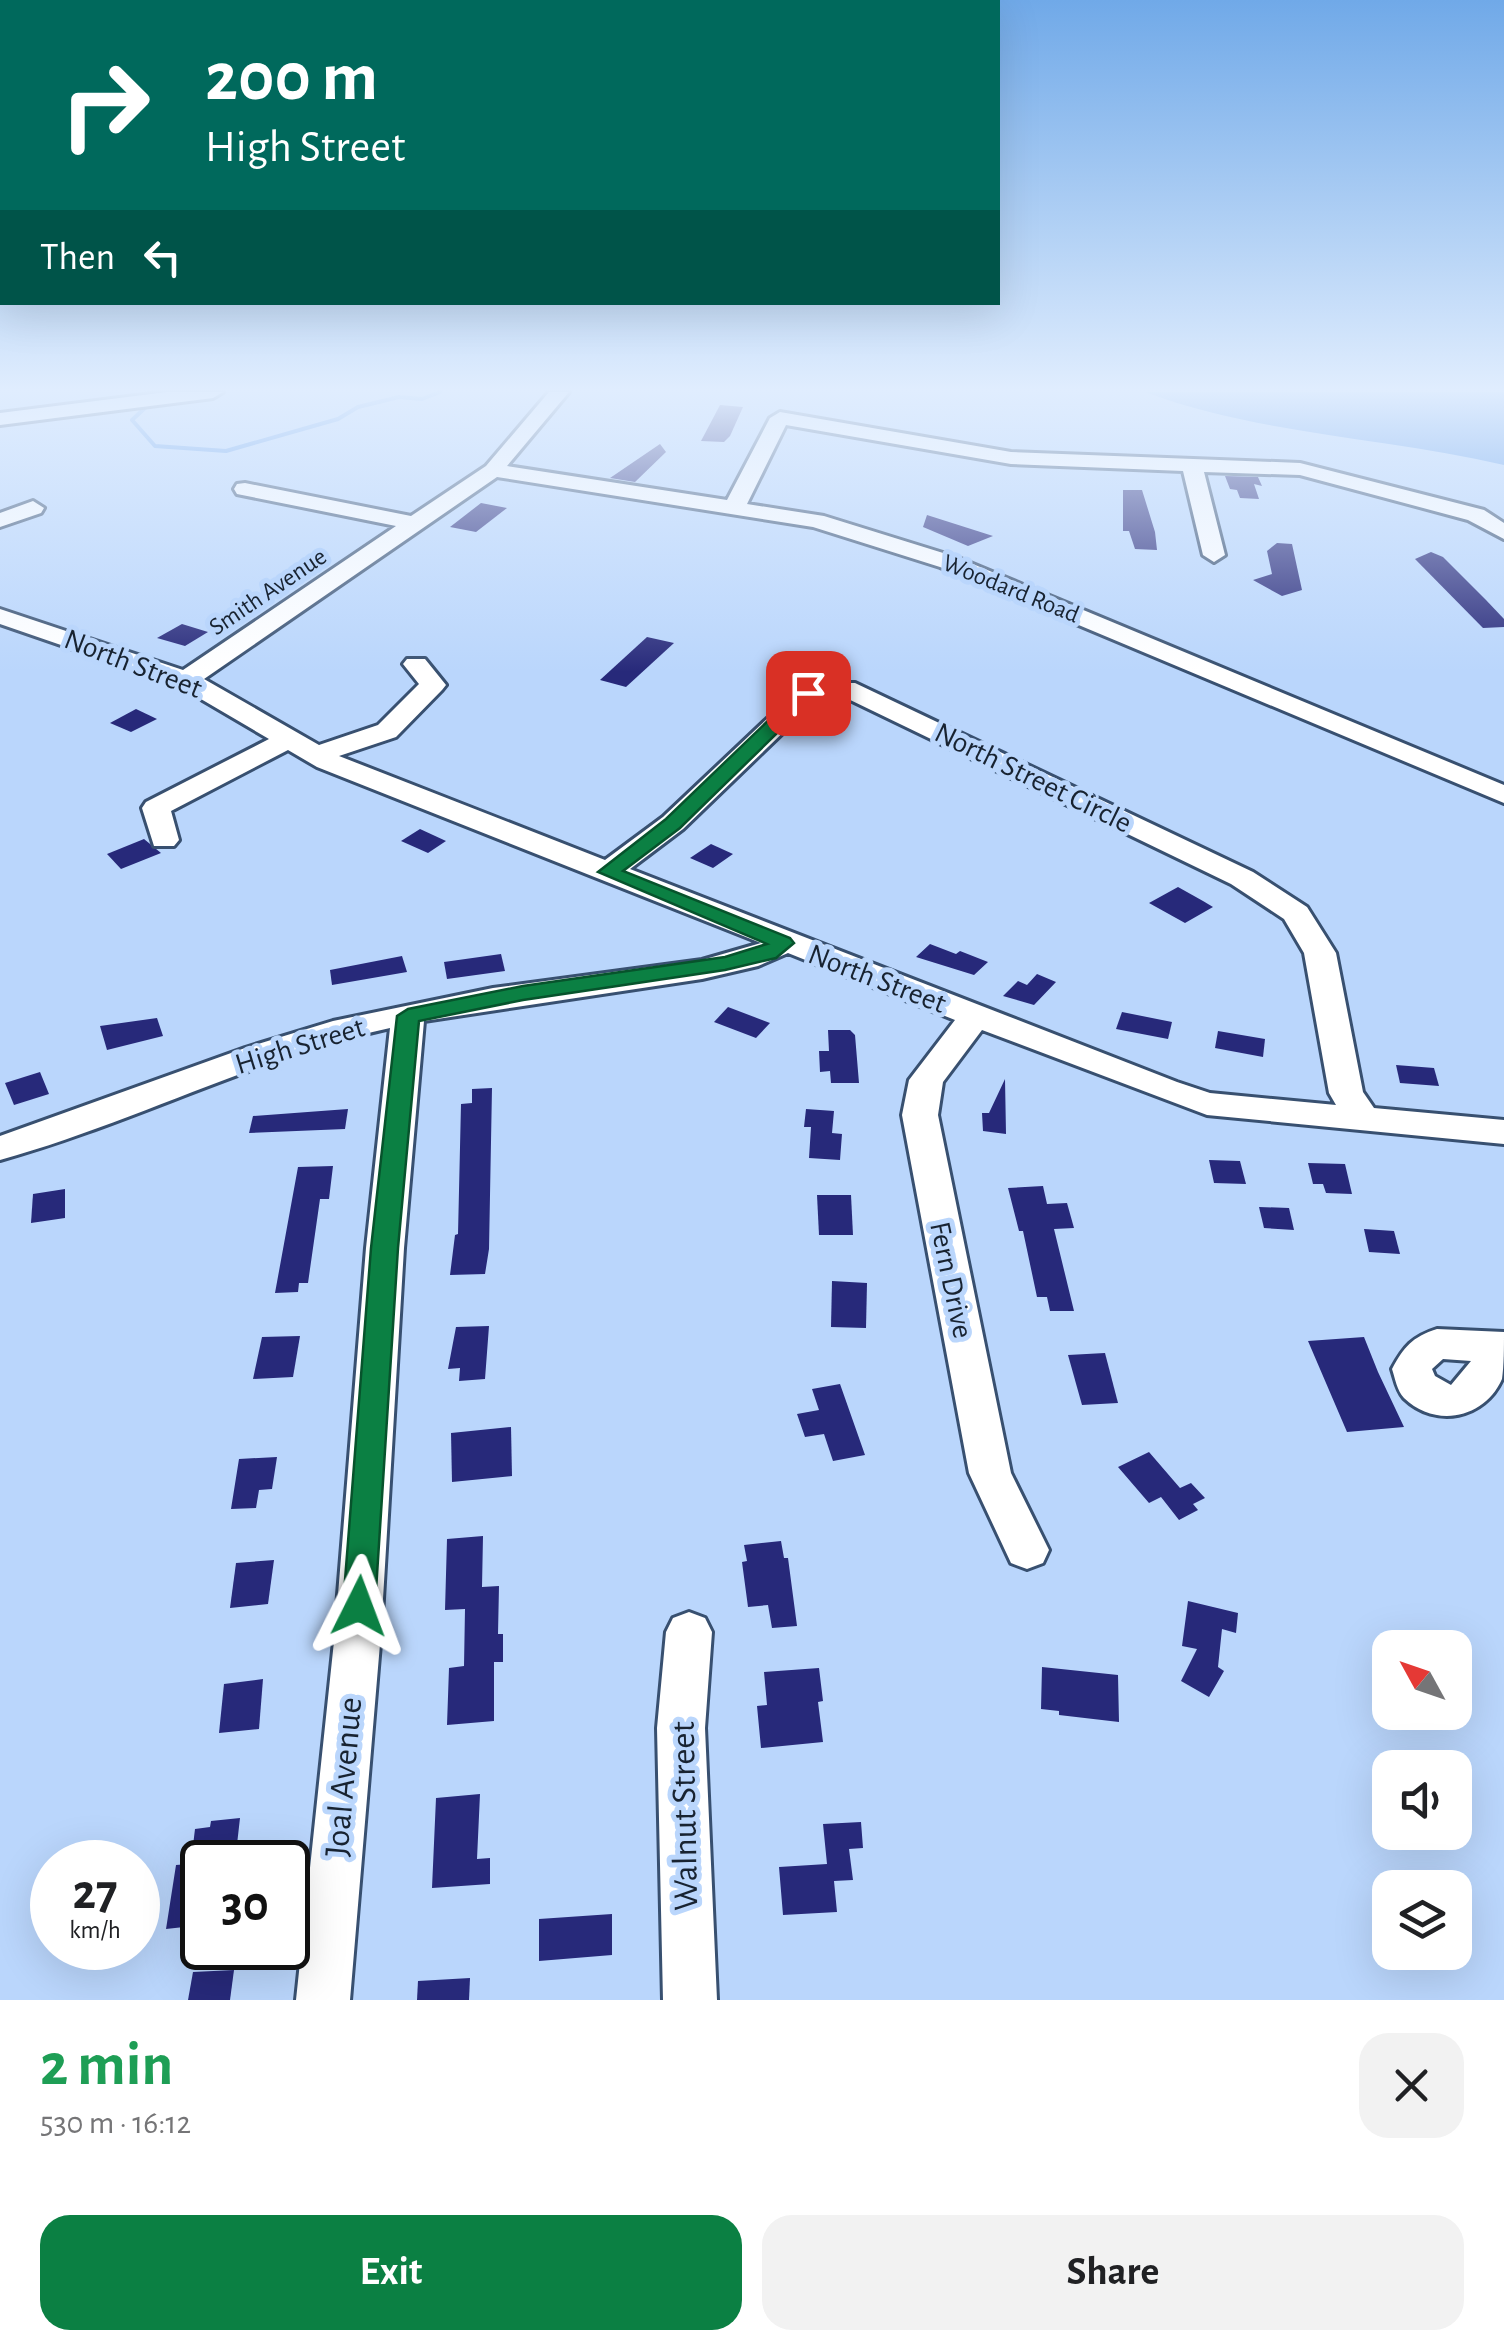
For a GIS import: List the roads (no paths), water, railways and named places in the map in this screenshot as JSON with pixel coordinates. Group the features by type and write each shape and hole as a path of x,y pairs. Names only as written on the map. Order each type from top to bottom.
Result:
{"street":[{"name":"Smith Avenue","path":"186,680 471,485"},
{"name":"Woodard Road","path":"596,485 816,521 948,562 1504,796"},
{"path":"735,506 745,485"},
{"path":"1197,485 1214,555"},
{"path":"1365,485 1476,516 1504,532"},
{"path":"244,489 416,524"},
{"path":"0,520 33,508"},
{"name":"North Street","path":"0,616 186,680 302,747 783,943 1207,1104 1363,1119 1502,1139"},
{"path":"0,642 32,628"},
{"path":"164,840 156,808 302,747 388,731 433,685 416,664"},
{"name":"North Street Circle","path":"608,872 673,824 814,688 846,688 1242,878 1296,913 1320,953 1346,1093 1363,1119"},
{"name":"High Street","path":"0,1148 292,1044 523,993 725,964 768,954 783,943"},
{"name":"Joal Avenue","path":"323,2000 358,1632 384,1248 408,1016"},
{"name":"Fern Drive","path":"974,1017 926,1080 920,1115 990,1473 1027,1550"},
{"name":"Walnut Street","path":"689,1632 681,1728 690,2000"}]}
